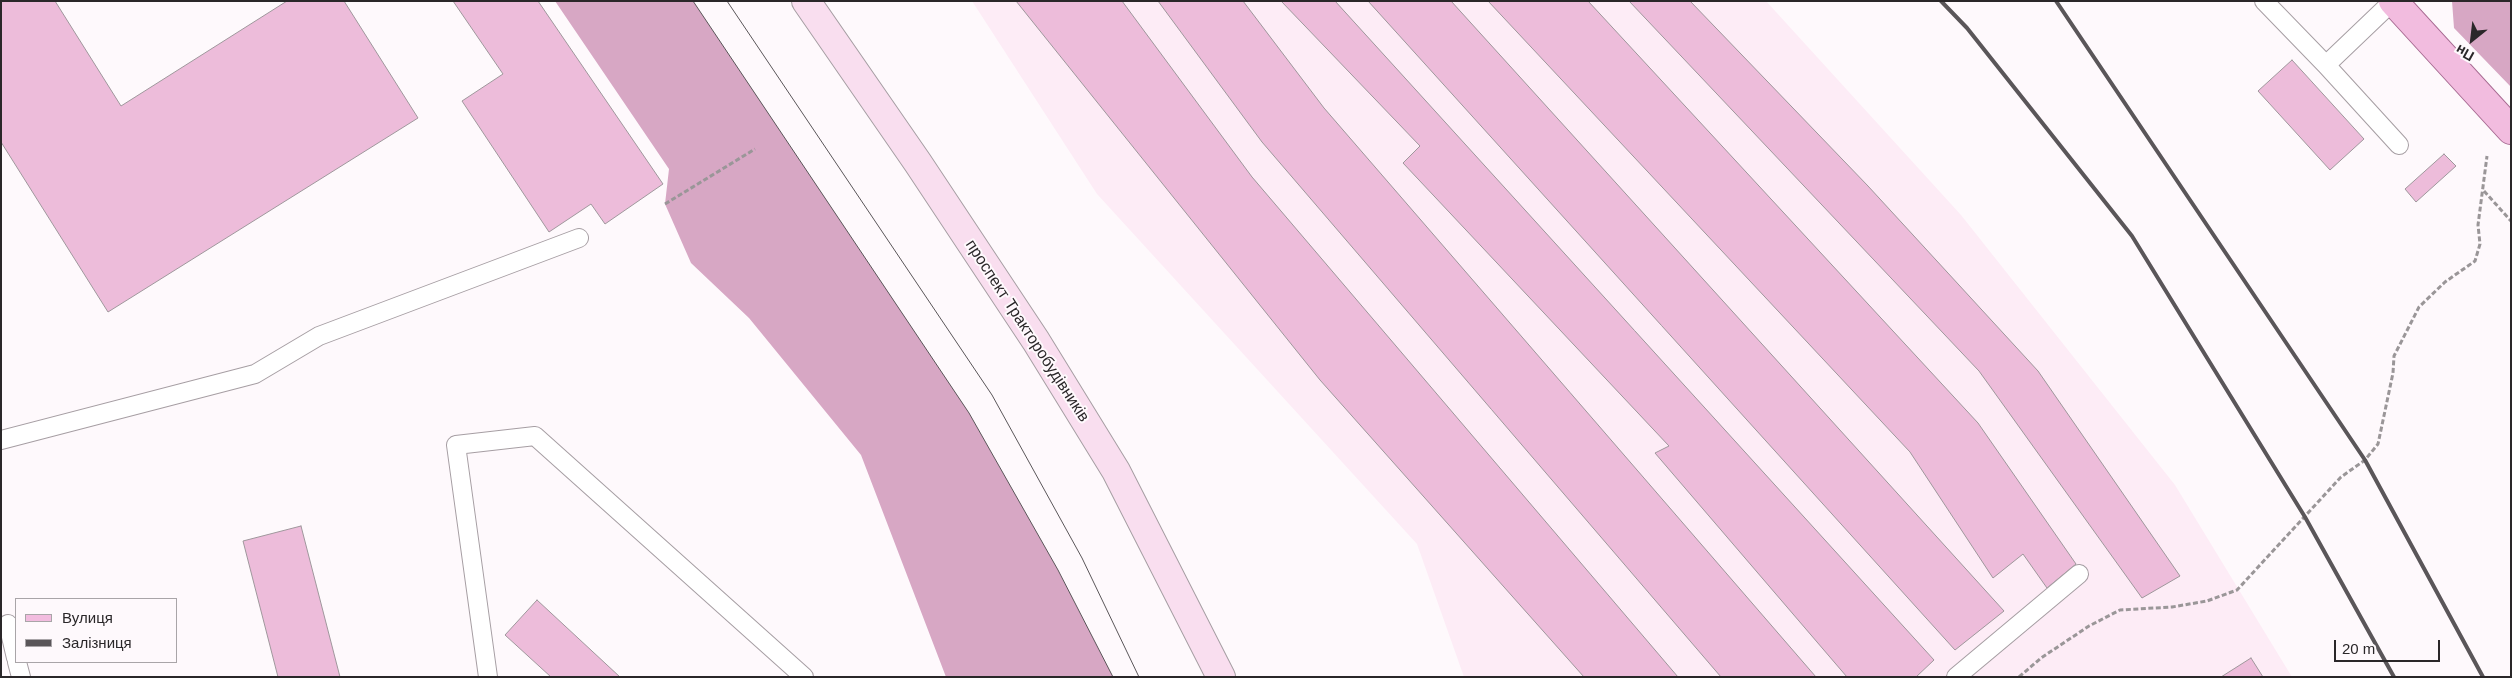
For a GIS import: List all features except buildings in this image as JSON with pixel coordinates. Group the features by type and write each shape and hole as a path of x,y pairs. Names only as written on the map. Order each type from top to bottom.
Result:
{"main road":[{"name":"проспект Тракторобудівників","path":"806,1 918,162 1009,300 1116,471 1222,677"},
{"path":"2393,1 2511,130"}],"lane":[{"path":"2264,1 2326,65 2399,146"},
{"path":"2326,65 2393,1"},
{"path":"1,440 255,374 319,336 579,238"},
{"path":"488,677 456,445 535,436 804,677"},
{"path":"1956,677 2079,574"},
{"path":"8,624 15,654"},
{"path":"17,663 21,677"}],"path":[{"path":"665,204 755,149"},
{"path":"2019,677 2041,658 2089,626 2120,610 2172,607 2207,601 2237,590 2341,477 2365,460 2378,444 2393,373 2394,356 2419,307 2445,282 2475,261 2480,244 2478,225 2487,156"},
{"path":"2484,190 2511,221"}],"shaded area":[{"path":"555,1 693,1 969,413 1058,570 1113,677 946,677 861,455 749,318 691,263 665,204 669,169"},
{"path":"972,1 1766,1 1961,215 2175,485 2292,677 1464,677 1417,544 1097,194"},
{"path":"2452,1 2511,1 2511,87 2454,28"}],"tram line":[{"path":"693,1 969,413 1058,570 1113,677"},
{"path":"727,1 992,395 1082,558 1139,677"}],"railway":[{"path":"1941,1 1967,28 2132,236 2305,517 2394,677"},
{"path":"2056,1 2365,460 2483,677"}]}
